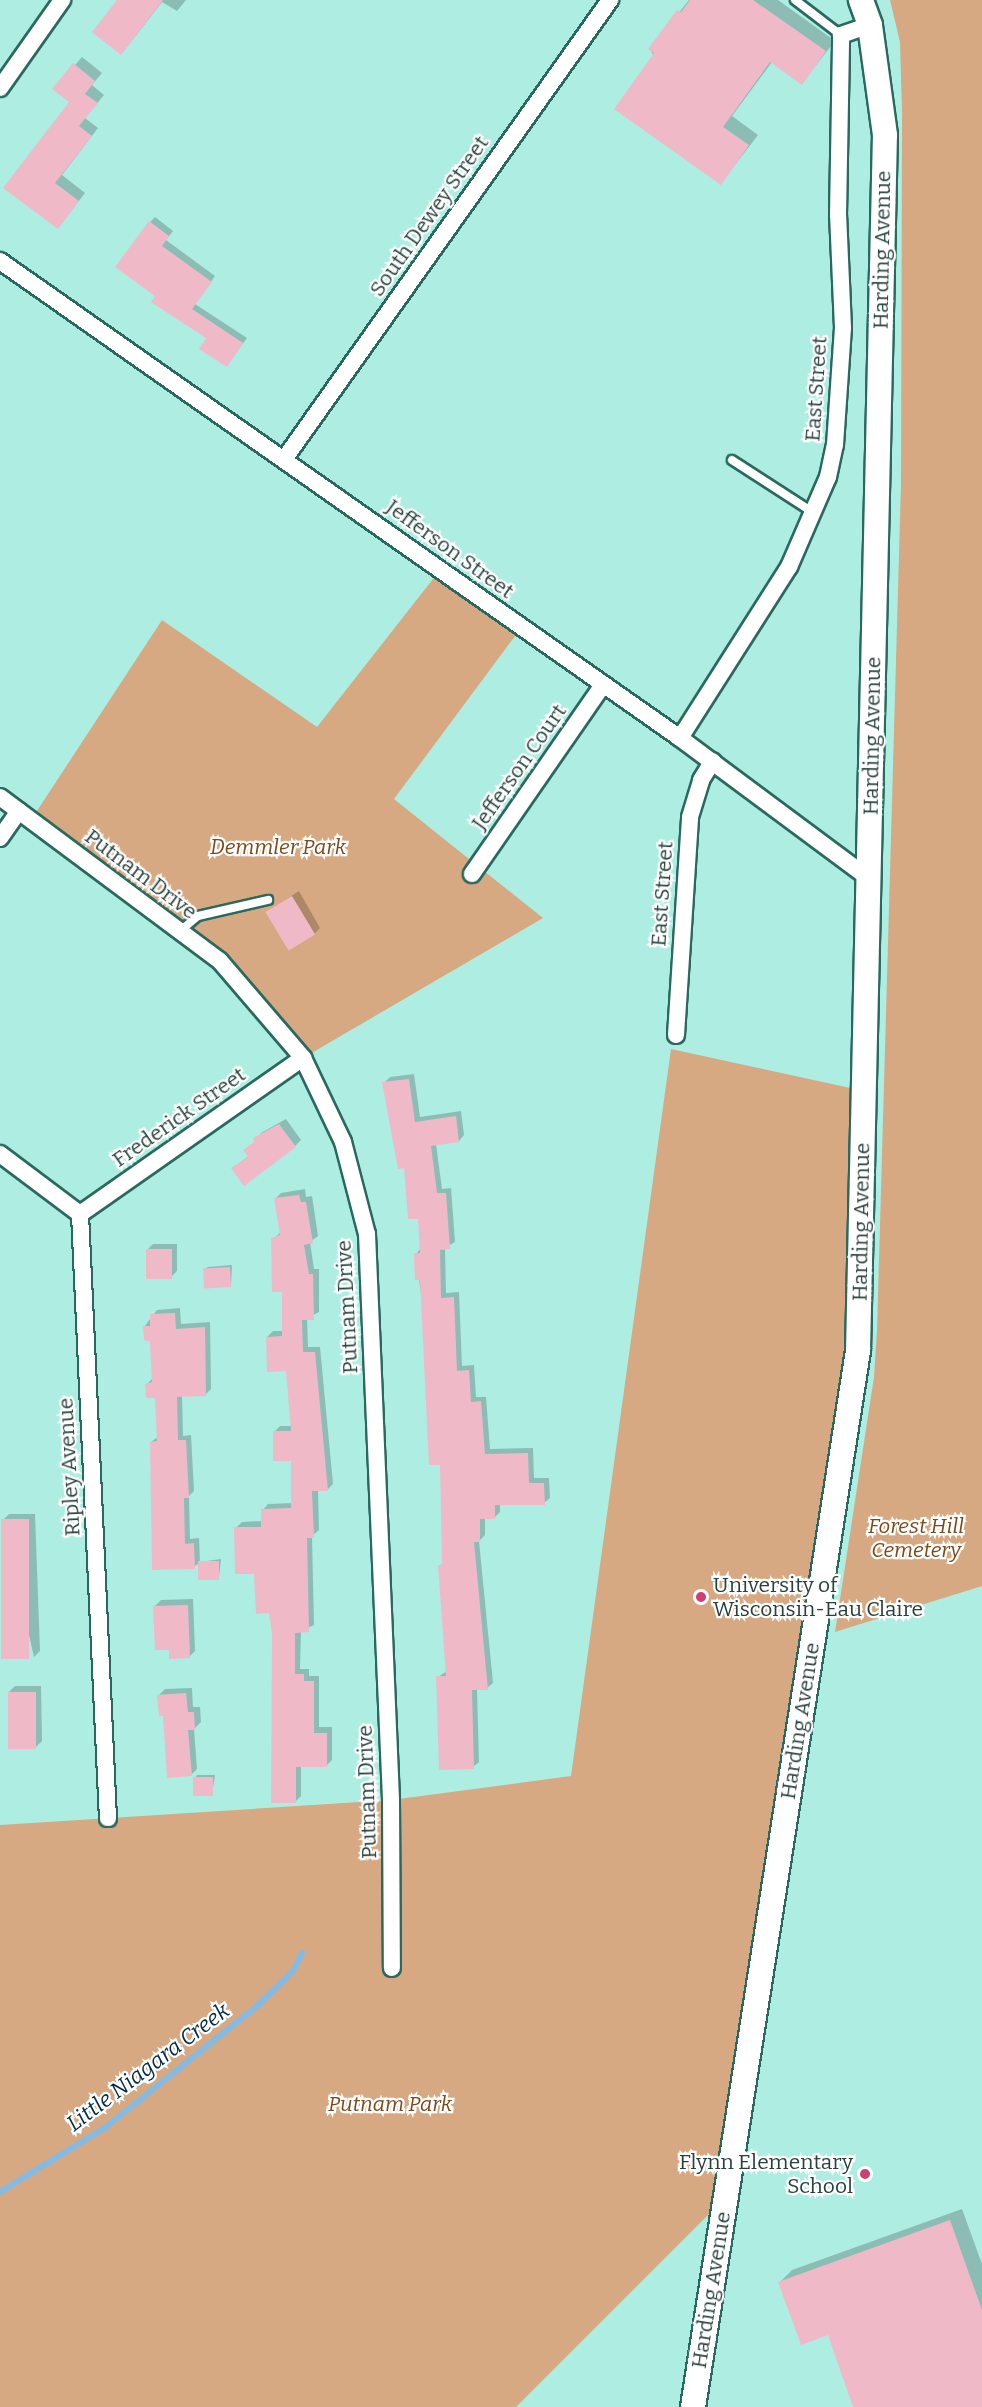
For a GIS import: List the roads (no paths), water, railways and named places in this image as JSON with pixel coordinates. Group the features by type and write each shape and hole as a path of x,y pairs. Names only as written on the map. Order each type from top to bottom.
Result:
{"main road":[{"name":"Harding Avenue","path":"693,2407 858,1351 885,135 870,25 861,0"}],"street":[{"path":"0,88 62,0"},
{"name":"South Dewey Street","path":"285,458 610,0"},
{"path":"841,35 870,25"},
{"name":"East Street","path":"680,738 789,567 814,513 835,446 843,328 837,215 841,35"},
{"name":"Jefferson Street","path":"0,261 285,458 602,686 713,761 870,879"},
{"name":"Jefferson Court","path":"472,874 602,686"},
{"name":"East Street","path":"676,1035 690,817 701,780 713,761"},
{"name":"Putnam Drive","path":"0,797 220,961 303,1058 343,1142 367,1234 391,1800 392,1968"},
{"path":"0,838 18,811"},
{"name":"Frederick Street","path":"80,1214 303,1058"},
{"path":"0,1154 80,1214"},
{"name":"Ripley Avenue","path":"80,1214 108,1818"}],"lane":[{"path":"795,0 841,35"},
{"path":"732,460 814,513"},
{"path":"180,932 198,916 268,900"}],"waterway":[{"name":"Little Niagara Creek","path":"0,2192 106,2127 257,2006 293,1971 302,1953"}],"place":[{"name":"University of Wisconsin-Eau Claire","path":"701,1597"},
{"name":"Flynn Elementary School","path":"865,2174"}],"park label":[{"name":"Demmler Park","path":"278,847"},
{"name":"Forest Hill Cemetery","path":"916,1538"},
{"name":"Putnam Park","path":"390,2104"}]}
